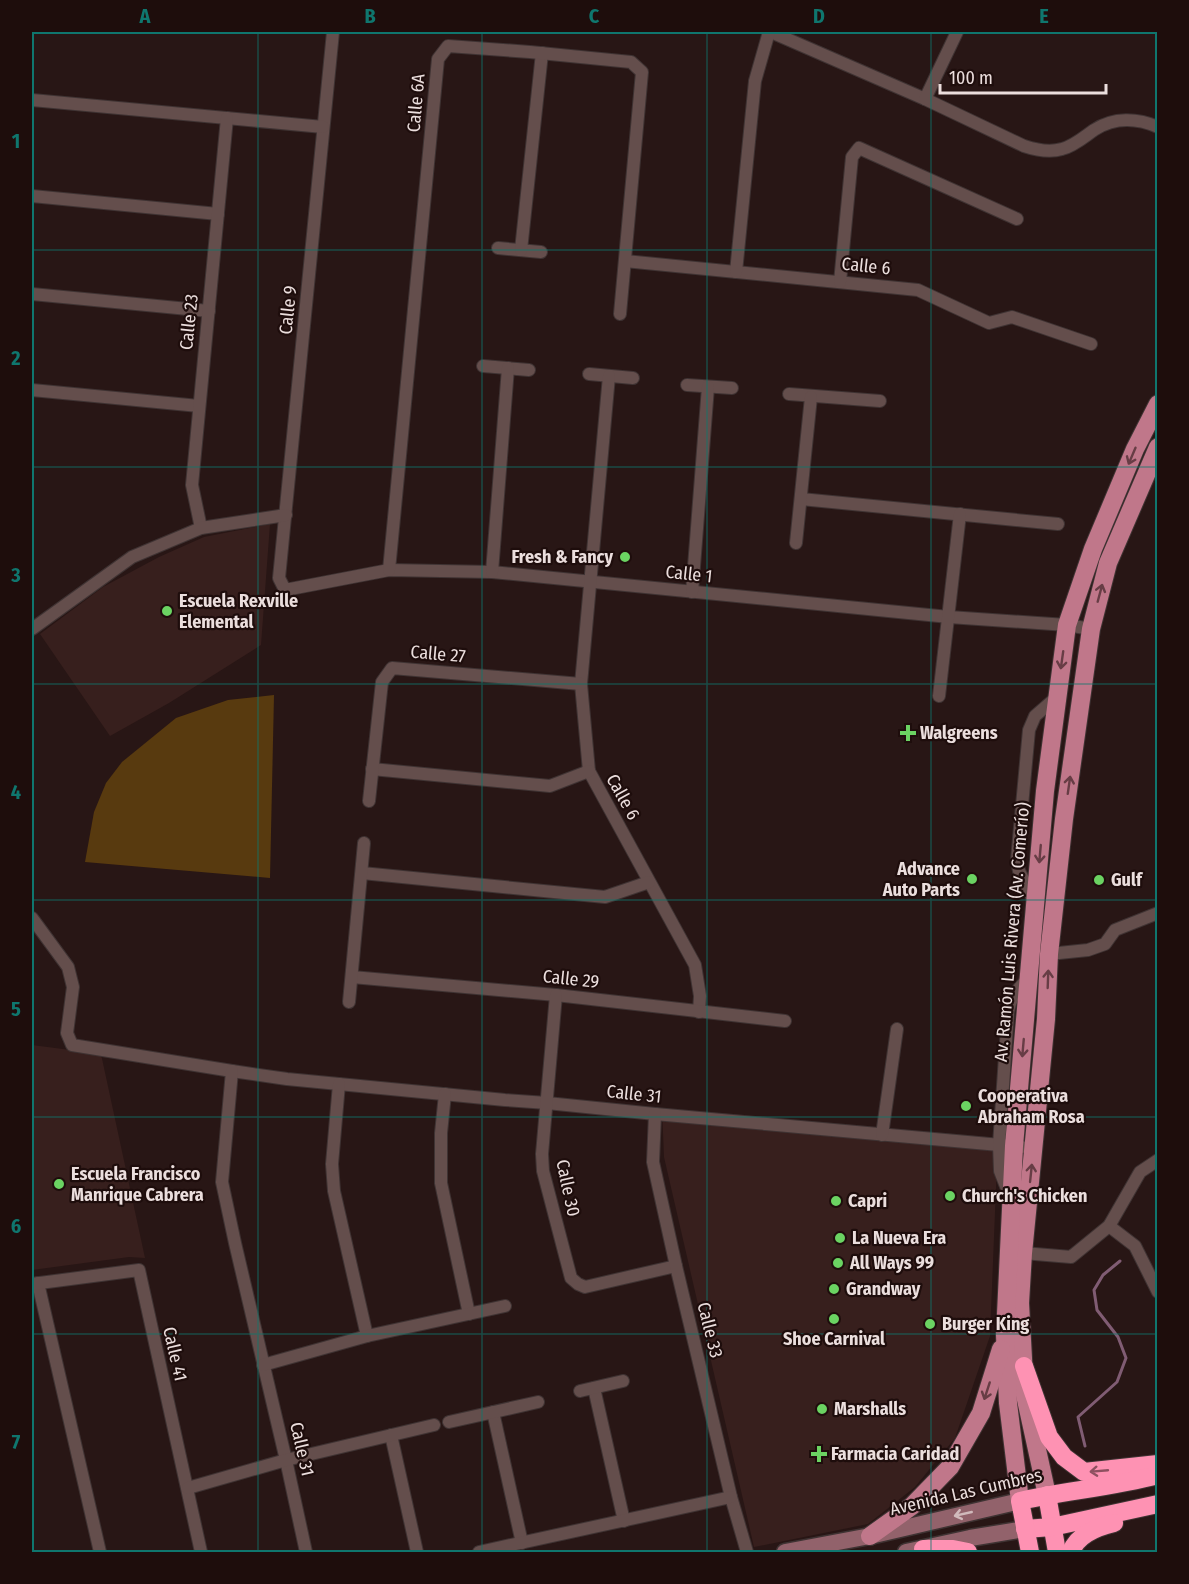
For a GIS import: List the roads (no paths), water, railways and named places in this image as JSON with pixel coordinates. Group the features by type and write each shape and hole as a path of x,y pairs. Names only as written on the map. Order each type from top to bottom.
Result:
{"highway":[{"path":"1024,1366 1049,1437 1064,1457 1084,1472 1158,1464"},
{"name":"Avenida Las Cumbres","path":"1020,1501 1158,1475"},
{"path":"1047,1495 1057,1552"},
{"name":"Av. Ramón Luis Rivera (Av. Comerío)","path":"1020,1501 1030,1552"},
{"path":"1025,1529 1052,1527 1158,1504"},
{"path":"1071,1552 1077,1541 1089,1532 1105,1525 1158,1513"},
{"path":"915,1551 953,1549 968,1552"}],"main road":[{"name":"Av. Ramón Luis Rivera (Av. Comerío)","path":"1020,1501 1008,1403 1005,1335 1012,1203 1007,1145 1029,977 1045,791 1067,625 1093,549 1135,449 1158,404"},
{"path":"1047,1495 1025,1395 1020,1303 1046,1019 1049,954 1064,819 1090,629 1108,563 1158,447"},
{"path":"870,1536 912,1506 950,1467 981,1413 1005,1335"}],"street":[{"name":"Calle 9","path":"285,590 279,578 333,32"},
{"path":"736,272 755,81 770,32 925,99 1024,146 1043,151 1062,149 1075,144 1104,125 1123,120 1141,121 1158,128"},
{"path":"925,99 957,32"},
{"name":"Calle 6A","path":"389,570 438,59 447,46 631,62 642,72 620,314"},
{"path":"521,250 542,53"},
{"path":"32,100 323,127"},
{"name":"Calle 23","path":"201,528 192,485 227,118"},
{"path":"840,282 852,157 859,148 1017,219"},
{"path":"32,196 218,214"},
{"path":"498,248 542,252"},
{"name":"Calle 6","path":"625,261 918,290 989,322 1012,317 1091,344"},
{"path":"32,294 209,311"},
{"path":"483,366 530,370"},
{"path":"492,572 508,368"},
{"path":"589,375 633,378"},
{"path":"591,582 609,376"},
{"path":"687,385 732,388"},
{"path":"692,592 708,387"},
{"path":"32,390 199,406"},
{"path":"789,394 880,401"},
{"path":"796,543 811,397"},
{"path":"801,499 1058,524"},
{"path":"939,696 960,514"},
{"path":"32,629 132,556 201,528 286,515"},
{"name":"Calle 1","path":"285,590 389,570 492,572 1090,629"},
{"name":"Calle 6","path":"591,582 581,684 589,771 695,965 700,996 699,1012"},
{"name":"Calle 27","path":"369,801 382,681 392,668 581,684"},
{"path":"372,769 550,786 589,771"},
{"path":"349,1002 364,843"},
{"path":"362,873 605,897 649,882"},
{"path":"1049,954 1088,950 1105,944 1115,930 1158,913"},
{"name":"Calle 31","path":"32,918 68,967 73,987 67,1033 72,1045 287,1079 1033,1148"},
{"name":"Calle 29","path":"352,977 556,995 785,1021"},
{"name":"Calle 30","path":"556,995 542,1154 543,1171 571,1278 585,1287 676,1266"},
{"path":"882,1135 897,1029"},
{"name":"Calle 31","path":"232,1071 222,1182 306,1552"},
{"path":"339,1084 332,1164 334,1191 367,1336"},
{"path":"445,1094 441,1134 441,1183 469,1314"},
{"name":"Calle 33","path":"655,1114 653,1162 731,1497 747,1552"},
{"path":"1023,1252 1071,1257 1109,1226 1140,1172 1158,1160"},
{"path":"1109,1226 1135,1246 1158,1292"},
{"name":"Calle 41","path":"35,1283 139,1270 201,1552"},
{"path":"35,1283 100,1552"},
{"path":"263,1365 367,1336 505,1306"},
{"path":"580,1391 623,1381"},
{"path":"594,1388 624,1521"},
{"path":"449,1422 538,1402"},
{"path":"493,1412 522,1543"},
{"path":"188,1488 286,1460 434,1425"},
{"path":"391,1435 417,1552"},
{"path":"479,1552 731,1497"},
{"name":"Avenida Las Cumbres","path":"785,1552 870,1536 1020,1501"},
{"path":"915,1551 970,1538 1025,1529"}],"waterway":[{"path":"1085,1446 1078,1417 1117,1382 1126,1358 1118,1337 1097,1310 1094,1290 1103,1275 1120,1261"}],"place":[{"name":"Fresh & Fancy","path":"625,557"},
{"name":"Escuela Rexville Elemental","path":"167,611"},
{"name":"Walgreens","path":"908,733"},
{"name":"Advance Auto Parts","path":"972,879"},
{"name":"Gulf","path":"1099,880"},
{"name":"Cooperativa Abraham Rosa","path":"966,1106"},
{"name":"Escuela Francisco Manrique Cabrera","path":"59,1184"},
{"name":"Church's Chicken","path":"950,1196"},
{"name":"Capri","path":"836,1201"},
{"name":"La Nueva Era","path":"840,1238"},
{"name":"All Ways 99","path":"838,1263"},
{"name":"Grandway","path":"834,1289"},
{"name":"Shoe Carnival","path":"834,1319"},
{"name":"Burger King","path":"930,1324"},
{"name":"Marshalls","path":"822,1409"},
{"name":"Farmacia Caridad","path":"819,1454"}]}
